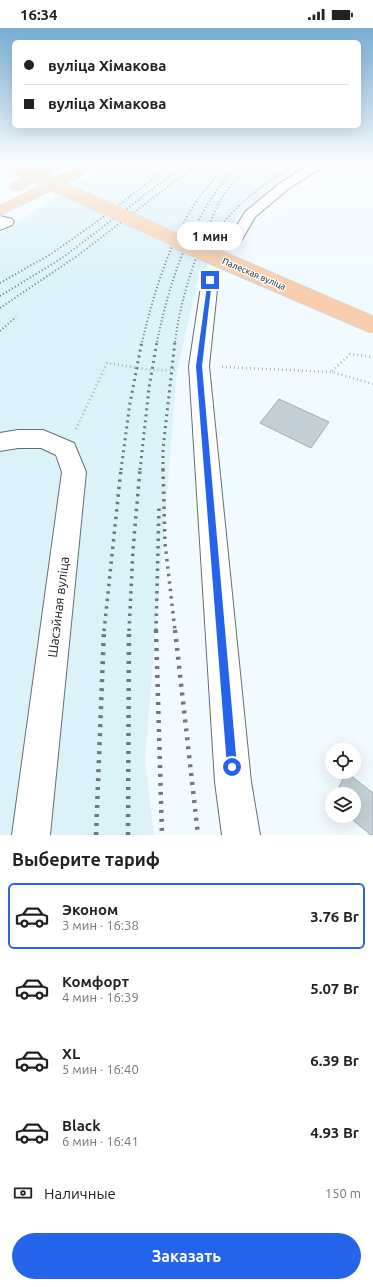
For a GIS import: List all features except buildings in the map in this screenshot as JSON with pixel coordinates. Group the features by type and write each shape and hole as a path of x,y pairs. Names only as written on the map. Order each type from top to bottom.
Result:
{"main road":[{"path":"0,211 21,201"},
{"name":"Палеская вуліца","path":"88,201 373,325"}],"street":[{"path":"235,240 250,215 267,201"},
{"path":"0,220 8,222 0,226"},
{"path":"210,280 199,366 234,782 241,835"},
{"path":"0,442 18,439 43,438 66,449"},
{"name":"Шасэйная вуліца","path":"31,835 74,472 66,449"}],"path":[{"path":"332,372 350,354 373,356"},
{"path":"66,449 107,362 136,368 171,371 199,366 332,372 373,384"}],"shaded area":[{"path":"51,201 259,201 238,217 198,279 177,371 145,760 154,835 0,835 0,234"}],"railway":[{"path":"0,283 51,254 124,201"},
{"path":"0,296 62,258 137,201"},
{"path":"0,308 77,256 150,201"},
{"path":"142,342 164,266 180,230 197,201"},
{"path":"157,342 169,293 177,269 196,225 210,201"},
{"path":"175,342 187,284 220,201"},
{"path":"204,250 223,223 245,201"},
{"path":"0,331 16,317"},
{"path":"121,470 130,403 142,341"},
{"path":"140,470 149,388 157,341"},
{"path":"163,469 163,449 175,341"},
{"path":"104,631 121,469"},
{"path":"129,631 133,550 140,469"},
{"path":"163,469 165,543 175,631"},
{"path":"156,630 159,507"},
{"path":"96,835 104,630"},
{"path":"128,835 129,630"},
{"path":"156,630 162,835"},
{"path":"175,630 198,835"}],"route":[{"path":"210,280 199,366 232,767"}]}
